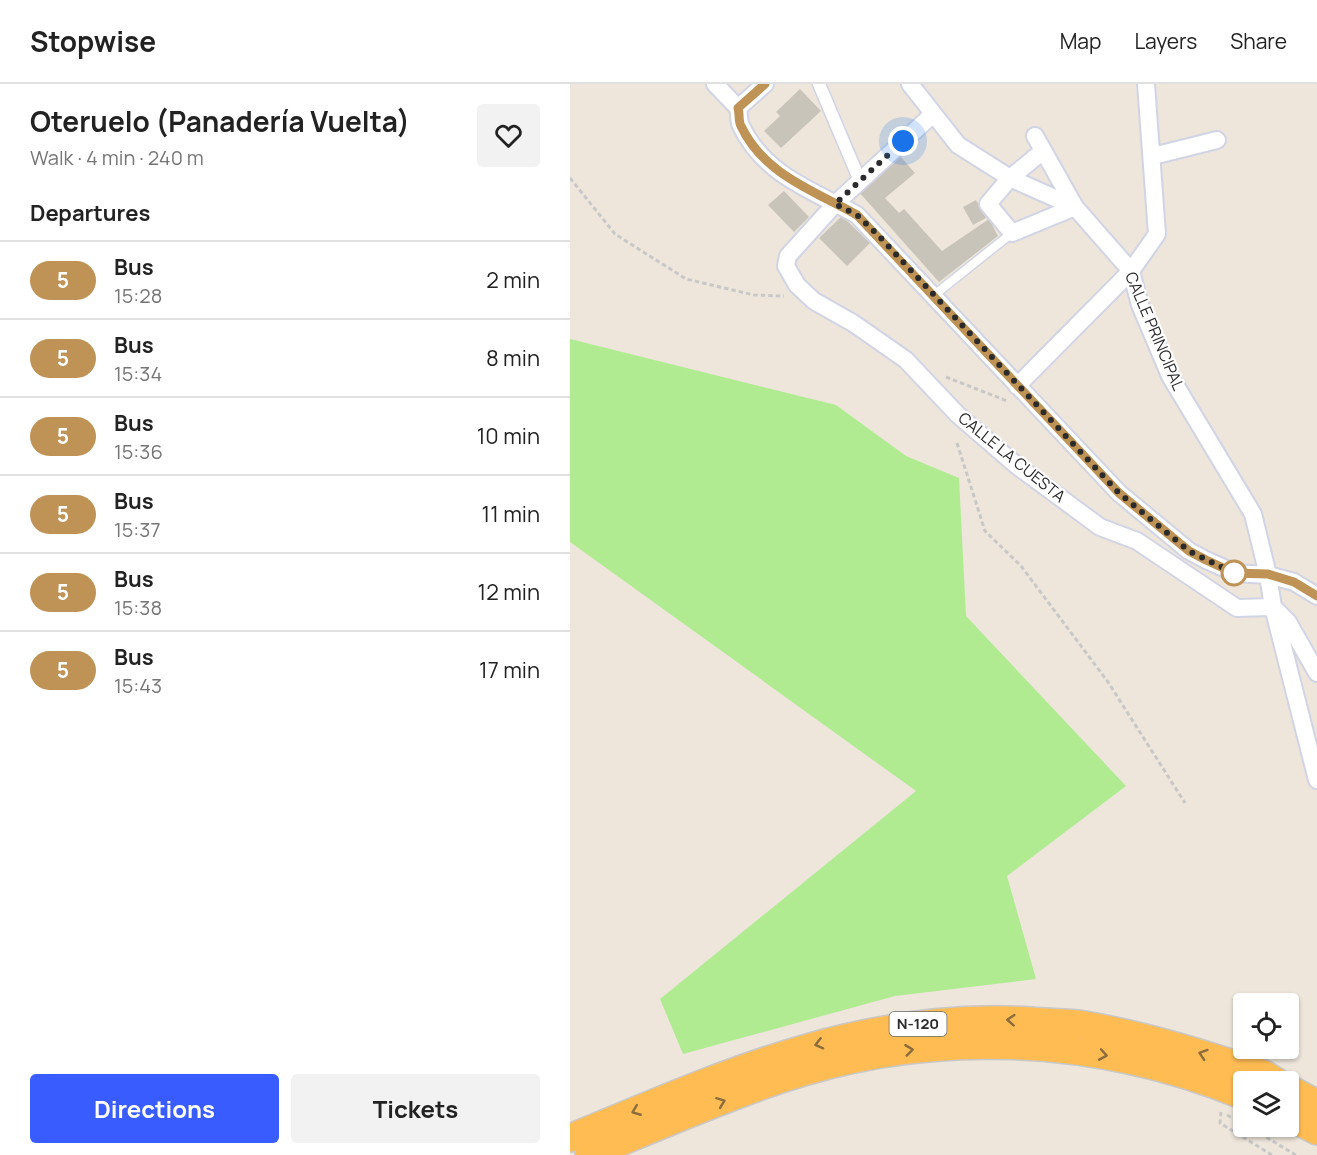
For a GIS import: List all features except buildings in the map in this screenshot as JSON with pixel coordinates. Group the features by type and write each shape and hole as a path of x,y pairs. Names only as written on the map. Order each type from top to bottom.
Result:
{"highway":[{"name":"N-120","path":"570,1138 766,1059 854,1035 936,1022 1001,1019 1083,1025 1172,1044 1255,1071"},
{"name":"N-120","path":"589,1155 780,1080 869,1056 942,1047 1014,1045 1090,1052 1176,1071 1233,1092"},
{"path":"1299,1094 1317,1104"},
{"path":"1299,1122 1317,1131"}],"street":[{"path":"715,84 738,108 740,125 758,152 789,179 857,215 1119,493 1189,551 1234,573 1268,574 1294,582 1317,596"},
{"path":"738,108 765,84"},
{"path":"819,84 860,182"},
{"name":"CALLE PRINCIPAL","path":"910,84 932,115 958,145 1010,178 1075,207 1131,271 1140,305 1170,376 1253,514 1268,574 1273,607 1317,780"},
{"path":"1017,386 1131,271 1157,234 1146,84"},
{"path":"835,204 932,115"},
{"path":"1153,156 1217,140"},
{"path":"1039,144 1075,207 1012,233 988,204 1010,178 1039,144"},
{"name":"CALLE LA CUESTA","path":"835,204 788,256 786,266 797,285 809,296 906,360 958,415 1016,465 1100,527 1137,541 1237,608 1273,607"},
{"path":"1273,607 1288,622 1317,673"}],"lane":[{"path":"933,296 1012,233"}],"path":[{"path":"570,178 615,234 686,279 754,295 809,296"},
{"path":"938,373 1014,404"},
{"path":"957,443 985,531 1021,566 1108,682 1185,802"},
{"path":"1233,1119 1221,1112 1220,1123 1233,1131"},
{"path":"1243,1137 1272,1155"},
{"path":"1264,1137 1296,1155"}],"green space":[{"path":"570,339 836,405 906,456 959,478 966,616 1126,786 1007,876 1036,979 895,996 683,1054 660,999 916,791 570,542"}],"bus line":[{"name":"5","path":"765,84 738,108 740,125 758,152 804,190 857,215 1119,493 1189,551 1206,560 1234,573 1268,574 1294,582 1317,596"}],"route":[{"path":"903,141 835,204 857,215 877,234 1119,493 1189,551 1234,573"}]}
